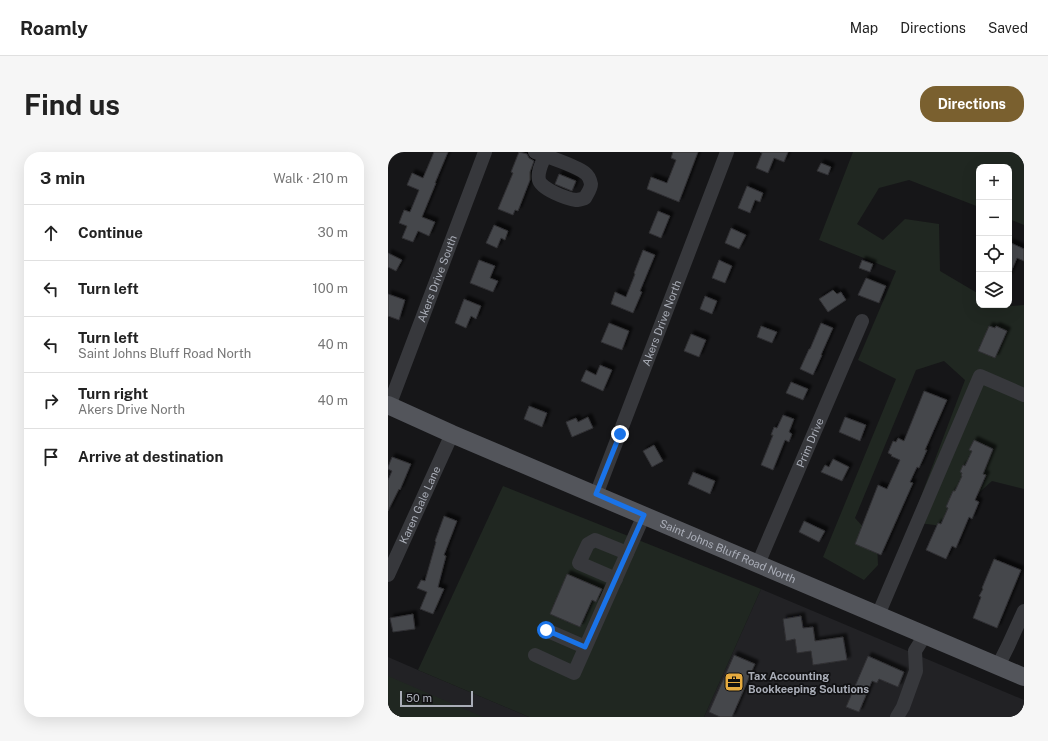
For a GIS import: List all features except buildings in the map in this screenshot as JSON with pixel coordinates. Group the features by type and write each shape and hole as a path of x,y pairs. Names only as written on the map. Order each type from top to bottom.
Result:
{"main road":[{"name":"Saint Johns Bluff Road North","path":"388,405 452,434 1024,677"}],"street":[{"name":"Akers Drive South","path":"388,405 485,152"},
{"name":"Akers Drive North","path":"596,494 727,152"},
{"name":"Prim Drive","path":"758,564 862,321"},
{"path":"878,615 980,376 1024,395"},
{"name":"Karen Gale Lane","path":"388,575 452,434"},
{"path":"535,655 574,673 644,515"},
{"path":"616,579 579,563 588,544 595,540 627,553"},
{"path":"998,666 1024,611"},
{"path":"546,630 585,647"},
{"path":"897,717 903,707 916,671 915,651 925,635"}],"shaded area":[{"path":"853,152 1024,152 1024,225 1012,220 1012,164 976,164 976,206 909,180 879,188 857,224 883,240 905,219 939,224 940,271 976,292 976,308 1012,308 1012,306 1024,305 1024,489 992,481 942,526 919,523 917,507 965,380 944,361 916,370 855,518 877,542 878,565 864,580 823,557 896,379 858,360 896,271 819,240"},
{"path":"503,486 761,589 704,717 529,717 418,670"},
{"path":"761,589 1024,700 1024,717 704,717"},
{"path":"388,657 418,670 529,717 388,717"},
{"path":"388,676 483,717 388,717"}],"place":[{"name":"Tax Accounting Bookkeeping Solutions","path":"734,682"}],"route":[{"path":"546,630 585,647 644,515 596,494 620,434"}]}
